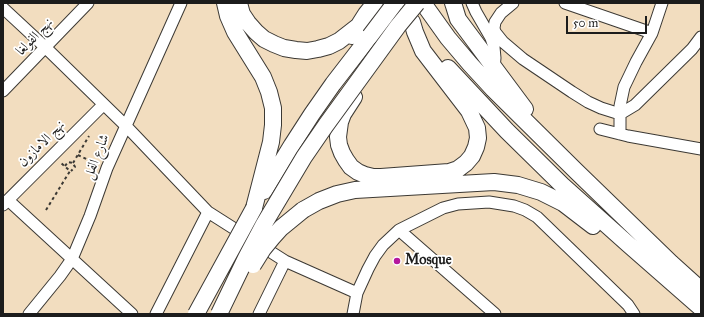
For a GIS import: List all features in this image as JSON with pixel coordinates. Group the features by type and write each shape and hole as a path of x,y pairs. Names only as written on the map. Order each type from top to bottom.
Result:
{"highway":[{"path":"225,3 228,16 235,32 263,77 273,108 271,142 254,208"},
{"path":"239,3 242,14 248,23 264,39 284,48 301,50 318,49 329,46 363,31 394,3 412,22 423,51 466,107 478,128 476,147 472,156 466,163 449,172 373,177 358,172 346,160 342,153 339,141 340,122 343,114 383,46"},
{"path":"196,314 254,208 292,145 333,84 363,31 375,3"},
{"path":"399,3 433,50 456,77 507,131 568,190 701,308"},
{"path":"220,314 246,258 288,184 326,125 383,46 417,3"},
{"path":"423,3 448,38 470,64 548,144 701,290"},
{"path":"453,3 458,19 522,105 548,144"},
{"path":"220,314 263,249 281,228 303,210 319,201 337,194 355,190 494,182 518,184 541,192 563,203 623,249 662,273"},
{"path":"661,252 701,281"},
{"path":"685,294 698,314"}],"street":[{"name":"نهج الفولغا","path":"3,91 88,3"},
{"name":"شارع الفل","path":"29,314 60,276 72,258 90,216 107,168 181,3"},
{"path":"472,3 491,38 494,47 494,68"},
{"path":"513,3 501,13 495,22 495,32 504,42 523,59 578,96 601,108 620,114 635,106 701,37"},
{"path":"565,3 652,33"},
{"path":"620,134 620,106 624,87 652,33 662,3"},
{"path":"3,8 126,126 208,212 284,262 356,293"},
{"name":"نهج الامازون","path":"6,202 103,105"},
{"path":"600,129 701,149"},
{"path":"6,202 72,258 132,314"},
{"path":"353,314 356,293 375,256 383,244 399,230 443,208 458,204 489,202 509,205 525,210 537,217 628,305 634,314"},
{"path":"156,314 208,212"},
{"path":"399,230 495,314"},
{"path":"259,314 284,262"}],"path":[{"path":"46,210 70,171 75,168 73,163 89,136"},
{"path":"52,155 70,171"},
{"path":"78,155 107,168"},
{"path":"65,166 68,162 73,163"}],"place":[{"name":"Mosque","path":"397,261"}]}
